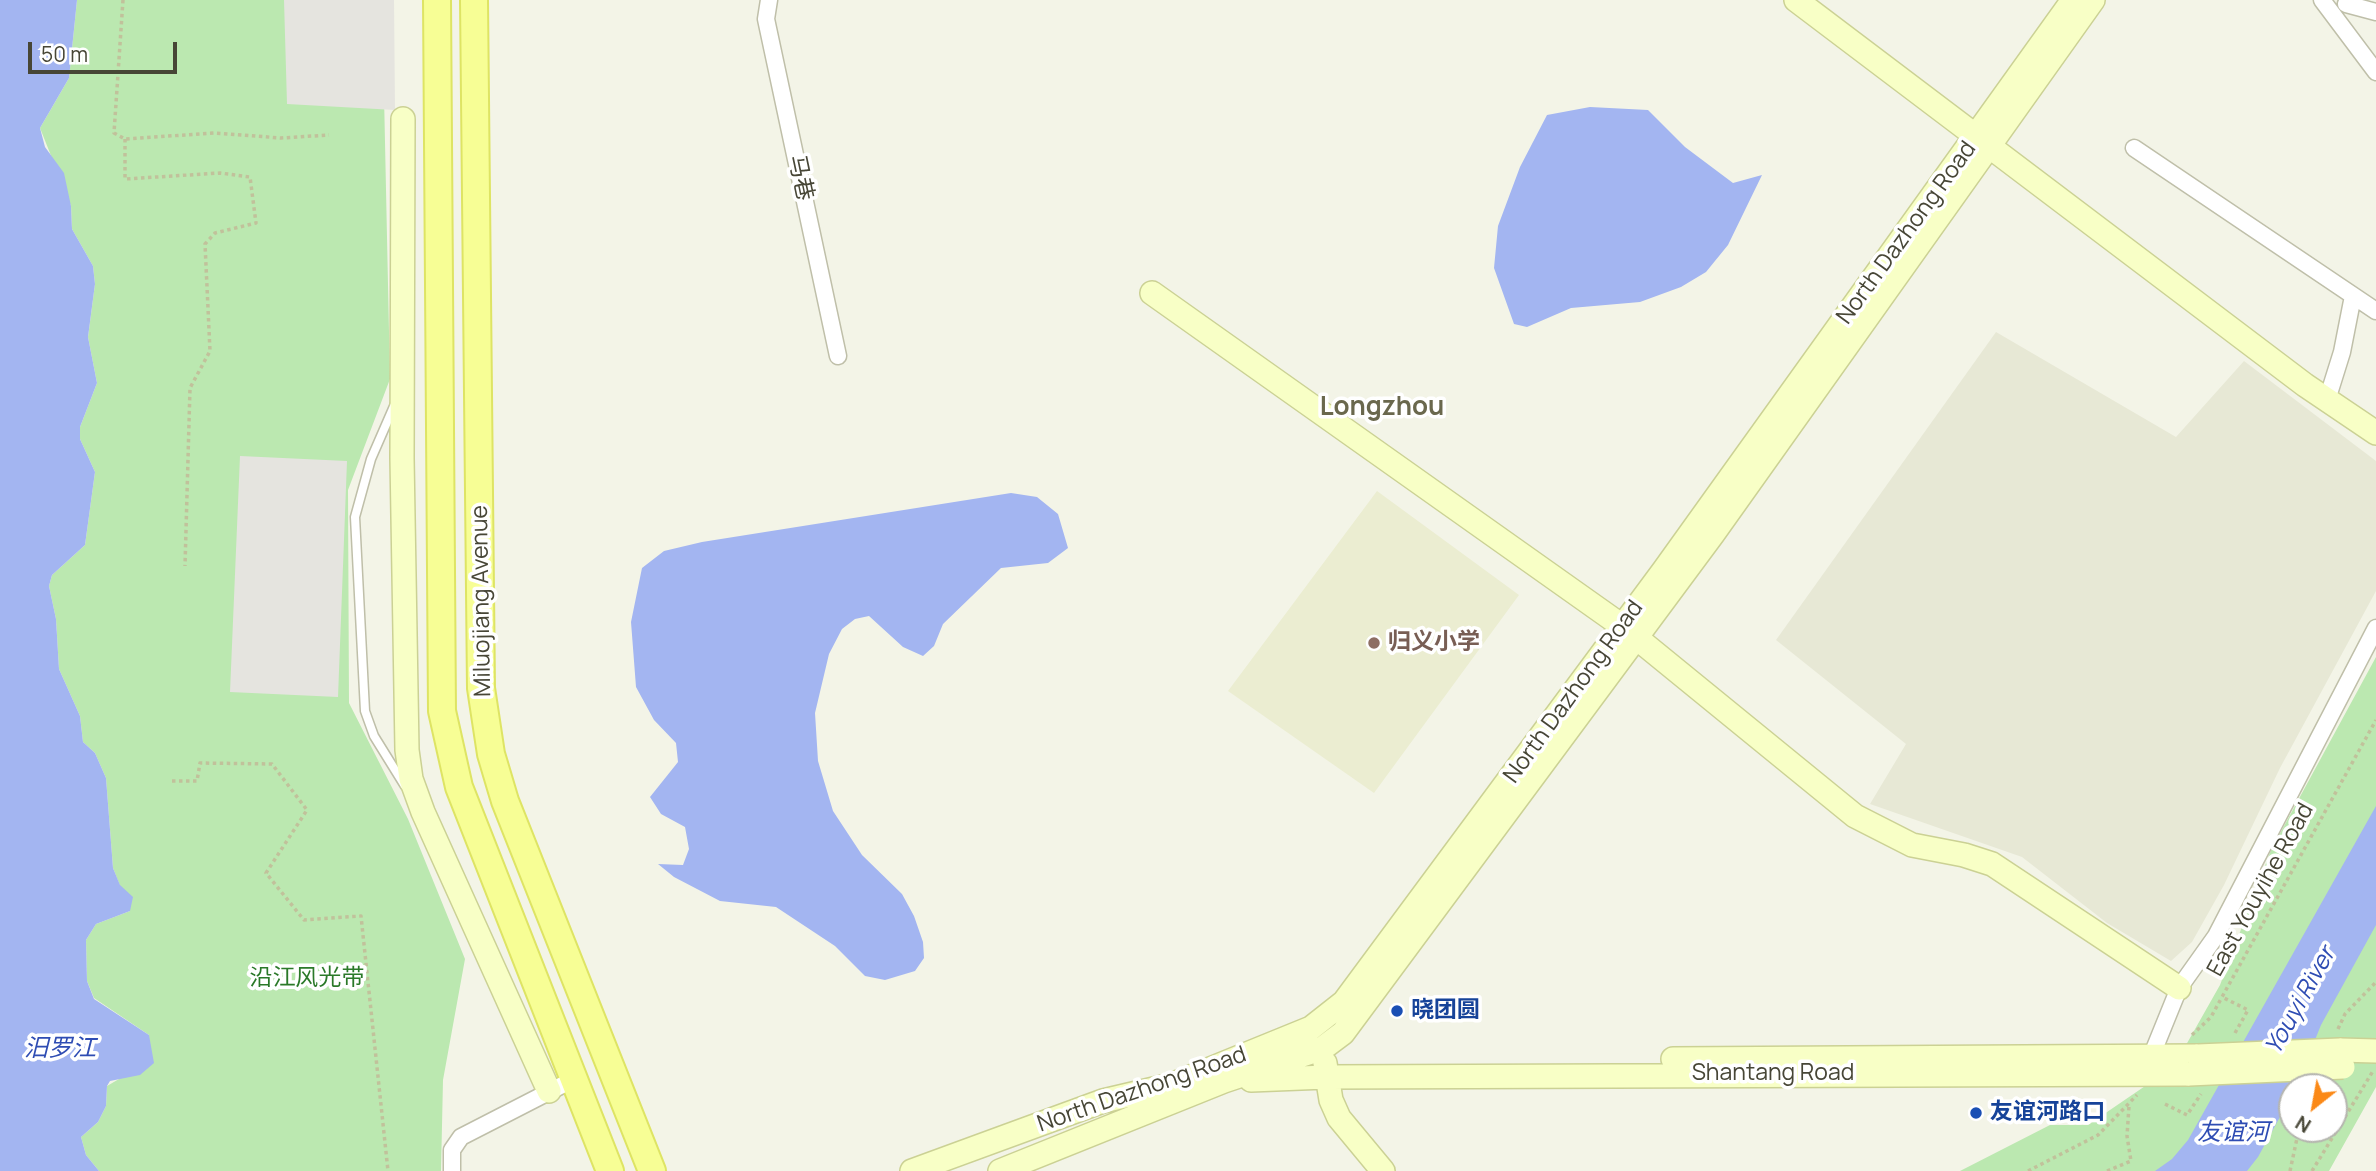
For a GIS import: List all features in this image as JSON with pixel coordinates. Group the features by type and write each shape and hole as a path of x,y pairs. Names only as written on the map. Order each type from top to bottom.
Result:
{"main road":[{"name":"Miluojiang Avenue","path":"437,0 442,712 459,787 610,1171"},
{"name":"Miluojiang Avenue","path":"474,0 481,688 491,754 510,814 652,1171"}],"street":[{"name":"马巷","path":"769,0 766,19 838,356"},
{"path":"1796,0 2327,400 2376,433"},
{"name":"North Dazhong Road","path":"1984,140 2073,0"},
{"name":"North Dazhong Road","path":"1217,1075 1325,1063 1343,1033 1366,1005 1984,140 2094,0"},
{"path":"2322,0 2376,72"},
{"path":"2341,24 2346,2 2376,12"},
{"path":"402,120 402,457 407,750 411,779 423,812 549,1091"},
{"path":"2134,148 2376,312"},
{"path":"1152,293 1630,632 1855,816 1912,845 1964,855 1992,864 2179,988"},
{"path":"2327,400 2342,352 2353,296"},
{"path":"2151,1057 2179,988 2216,936 2376,628"},
{"name":"North Dazhong Road","path":"1000,1171 1217,1075 1311,1028 1344,1002 1630,632"},
{"path":"1344,1002 1328,1031 1325,1063 1339,1118 1383,1171"},
{"name":"Shantang Road","path":"1325,1063 2197,1072 2341,1058 2376,1051"},
{"name":"Shantang Road","path":"1171,1085 1217,1075 1325,1063 2151,1057 2197,1072"},
{"name":"Shantang Road","path":"2341,1058 2376,1066"},
{"path":"452,1171 452,1150 461,1137 574,1079"},
{"name":"North Dazhong Road","path":"912,1171 1103,1101 1171,1085"}],"lane":[{"path":"404,382 371,459 355,517 362,692 374,736 423,812"}],"path":[{"path":"123,0 114,133 125,139 214,133 281,138 329,135"},
{"path":"125,139 125,179 220,173 250,177 256,223 215,233 205,244 210,351 190,388 185,566"},
{"name":"East Youyihe Road","path":"2230,1043 2248,1010 2222,997 2376,720"},
{"path":"172,781 197,782 200,764 272,764 307,810 265,873 304,920 361,916 388,1171"},
{"path":"2312,1171 2376,1066"},
{"path":"2165,1104 2187,1115 2197,1072"},
{"path":"2107,1171 2131,1161 2127,1136 2129,1104"},
{"path":"2290,1171 2296,1143"}],"shaded area":[{"path":"284,0 394,0 395,110 287,104"},
{"path":"1996,332 2176,437 2244,361 2376,461 2376,591 2280,768 2224,885 2192,942 2171,961 2107,923 2022,857 1870,804 1906,744 1776,640"},
{"path":"240,456 347,461 338,697 230,692"},
{"name":"归义小学","path":"1377,491 1519,595 1374,793 1228,691"}],"green space":[{"name":"沿江风光带","path":"77,0 382,0 390,379 348,490 349,703 408,819 465,959 443,1080 441,1171 99,1171 86,1155 81,1137 98,1122 106,1106 107,1086 119,1079 149,1035 94,998 87,981 86,940 96,924 130,911 113,868 106,778 95,753 83,742 80,716 59,669 56,619 49,586 52,575 85,545 95,472 80,439 80,427 97,383 88,337 95,284 93,266 72,229 71,206 40,128 69,78"},
{"path":"2376,657 2376,1087 2348,1137 2348,1073 2278,1073 2278,1143 2345,1143 2329,1171 1960,1171 2050,1125 2088,1125 2151,1082 2186,1045 2220,985 2271,850"}],"water":[{"name":"汨罗江","path":"0,0 77,0 69,78 40,128 45,147 64,173 71,206 72,229 93,266 95,284 88,337 97,383 80,427 80,439 95,472 85,545 52,575 49,586 56,619 59,669 80,716 83,742 95,753 106,778 113,868 120,885 133,897 130,911 96,924 86,940 87,981 94,999 149,1035 154,1063 140,1075 110,1081 107,1086 106,1106 98,1122 81,1137 86,1155 99,1171 0,1171"},
{"path":"1590,107 1648,110 1685,147 1733,183 1762,175 1728,245 1706,272 1681,287 1640,302 1571,308 1527,327 1514,324 1494,268 1498,226 1520,167 1547,115"},
{"path":"1011,493 1037,497 1058,514 1068,548 1048,563 1001,568 943,624 934,646 923,656 903,647 869,616 855,619 842,629 829,654 815,713 818,761 833,811 862,855 902,894 914,916 923,942 924,958 915,971 885,980 865,976 835,946 776,907 720,901 674,877 658,864 683,865 689,849 685,827 661,814 650,797 678,762 676,743 654,720 636,687 631,622 642,568 664,551 702,542"},
{"name":"友谊河","path":"2376,806 2376,925 2321,1025 2302,1073 2278,1073 2278,1121 2258,1157 2247,1171 2155,1171 2172,1159 2188,1140"}],"place":[{"name":"归义小学","path":"1374,643"},
{"name":"晓团圆","path":"1397,1011"},
{"name":"友谊河路口","path":"1976,1113"}],"district":[{"name":"Longzhou","path":"1382,408"}],"water label":[{"name":"Youyi River","path":"2301,1001"}]}
